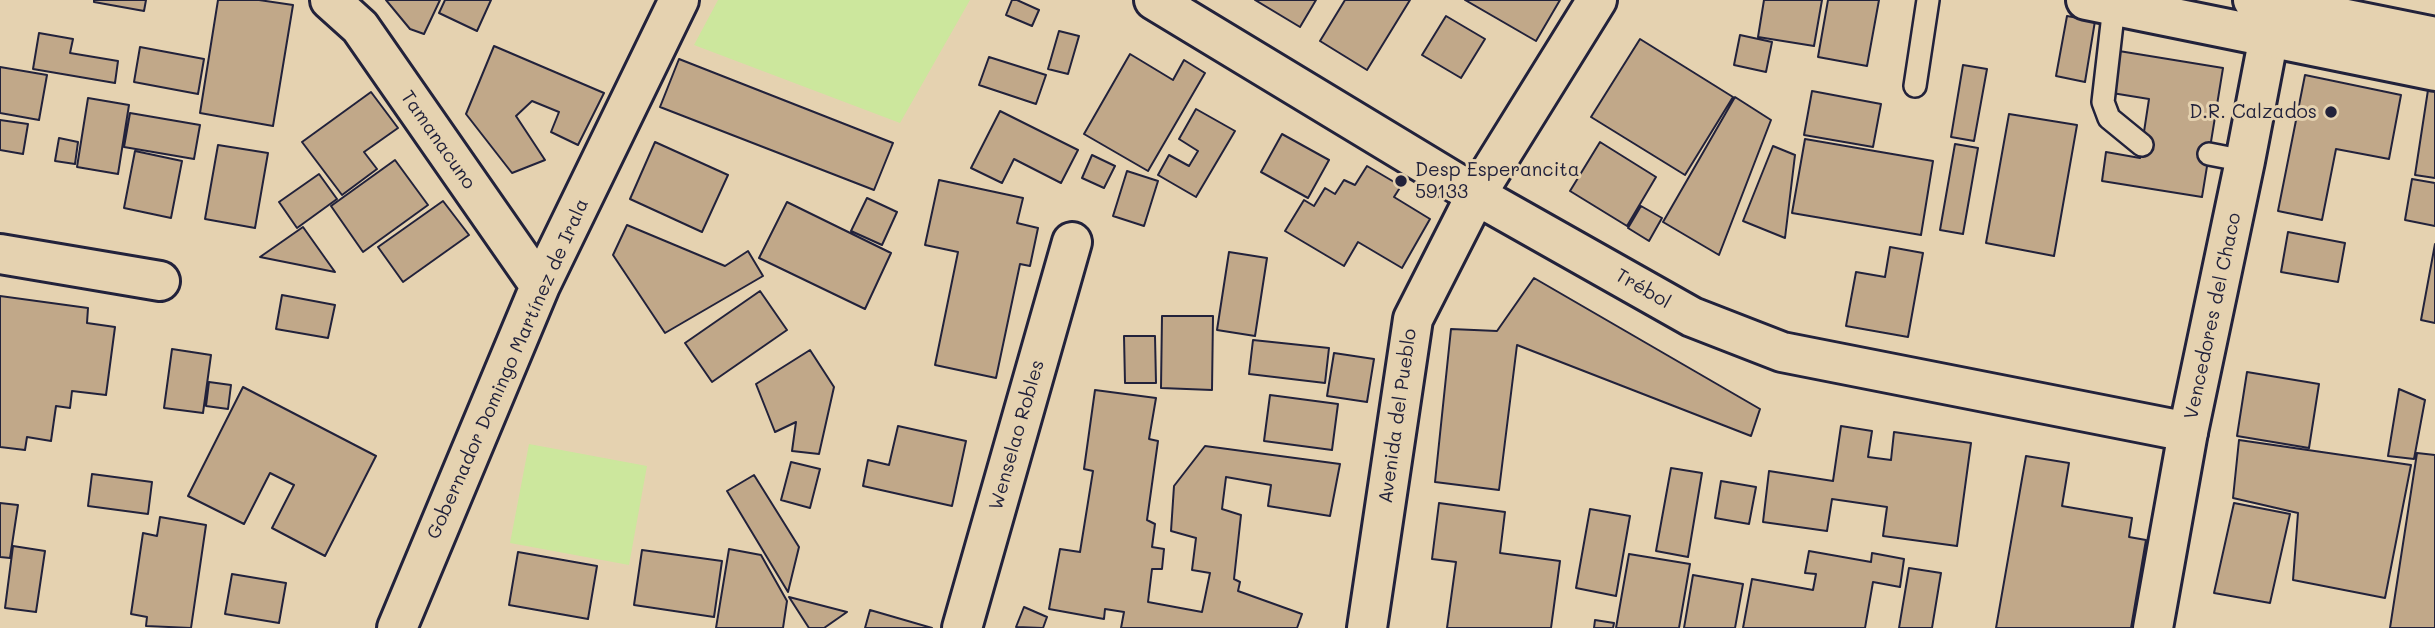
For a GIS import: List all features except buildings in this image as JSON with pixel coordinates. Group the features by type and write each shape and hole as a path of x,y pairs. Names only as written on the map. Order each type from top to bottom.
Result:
{"street":[{"name":"Tamanacuno","path":"330,0 360,27 540,286"},
{"name":"Gobernador Domingo Martínez de Irala","path":"397,628 540,286 679,0"},
{"name":"Trébol","path":"1154,0 1476,195 1692,317 1782,352 2188,432"},
{"name":"Avenida del Pueblo","path":"1367,628 1413,319 1476,195 1597,0"},
{"path":"2100,3 2268,10 2355,10 2434,42"},
{"path":"2268,10 2434,42"},
{"name":"Vencedores del Chaco","path":"2152,628 2188,432 2227,158 2268,10"},
{"name":"Wenselao Robles","path":"962,628 1072,243"},
{"path":"0,254 160,281"}],"lane":[{"path":"1915,86 1928,0"},
{"path":"2100,3 2103,102 2109,118 2142,145"}],"green space":[{"path":"718,0 970,0 900,123 694,45"},
{"path":"529,444 647,466 629,565 510,543"}],"place":[{"name":"D.R. Calzados","path":"2331,112"},
{"name":"Desp Esperancita 59133","path":"1401,181"}]}
